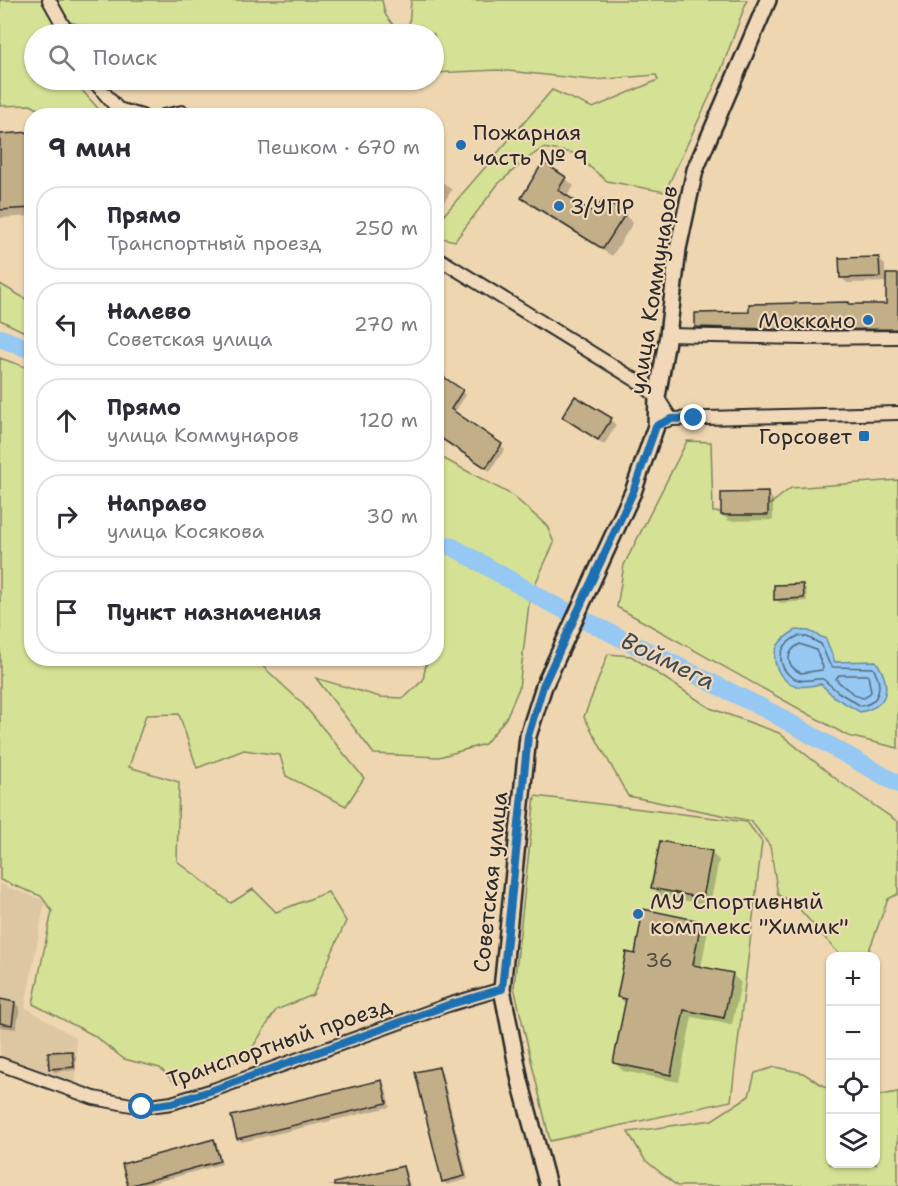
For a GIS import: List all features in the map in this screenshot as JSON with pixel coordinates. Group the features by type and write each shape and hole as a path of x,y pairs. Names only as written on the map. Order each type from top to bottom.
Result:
{"street":[{"path":"49,0 62,24"},
{"name":"улица Коммунаров","path":"588,590 633,492 656,426 657,397 668,335 678,249 695,170 768,0"},
{"path":"102,90 117,108"},
{"path":"444,261 642,384 657,397 671,419"},
{"path":"668,335 803,338 898,337"},
{"path":"656,426 671,419 898,413"},
{"name":"Советская улица","path":"548,1186 520,1082 502,989 528,736 543,686 588,590"},
{"name":"Транспортный проезд","path":"0,1064 93,1098 142,1107 172,1103 235,1083 448,1005 502,989"}],"shaded area":[{"path":"0,884 45,901 25,1007 76,1038 76,1084 0,1055"}],"green space":[{"path":"0,0 382,0 385,14 392,24 78,24 63,20 58,24 24,24 24,90 82,90 98,108 0,106"},
{"path":"411,0 747,0 719,76 665,192 607,181 573,153 543,148 498,184 455,241 444,239 444,215 552,90 593,108 658,80 656,75 593,80 498,70 444,73 444,24 409,24"},
{"path":"0,284 24,298 24,332 0,320"},
{"path":"0,358 24,367 24,666 262,666 303,704 364,778 346,806 286,776 280,755 244,750 197,768 179,714 146,715 129,767 179,782 177,861 231,903 253,889 276,912 328,892 346,921 313,995 276,1010 246,1058 175,1083 160,1068 124,1059 93,1035 33,1004 52,911 41,896 0,880"},
{"path":"687,441 711,442 713,512 759,513 791,488 898,480 898,748 848,736 617,607 624,565"},
{"path":"444,459 512,495 547,526 554,543 530,595 519,688 506,718 485,744 439,757 374,754 316,678 380,697 404,698 423,680 426,666 444,666"},
{"path":"608,654 631,656 710,708 779,733 840,782 898,822 898,894 888,899 868,952 837,952 794,903 778,895 770,846 751,821 628,796 584,717"},
{"name":"МУ Спортивный комплекс \"Химик\"","path":"535,796 747,822 762,842 731,1101 550,1141 514,987"},
{"path":"775,1067 803,1073 826,1087 826,1168 880,1168 880,1095 898,1092 898,1186 677,1186 645,1160 628,1132 712,1120 749,1096 755,1073"}],"water":[{"path":"796,630 809,631 826,639 835,662 876,661 886,686 883,699 878,705 860,712 834,697 821,684 800,687 786,680 778,670 776,651 782,640"}],"building":[{"path":"24,132 24,208 0,210 0,134"},
{"name":"З/УПР","path":"543,162 566,177 558,190 594,213 603,199 626,213 603,249 521,198"},
{"path":"879,257 880,277 840,278 839,258"},
{"path":"886,274 898,274 898,329 803,330 695,327 695,313 749,312 749,304 849,302 849,304 886,304"},
{"path":"444,377 463,390 451,409 502,444 486,468 444,440"},
{"path":"575,396 612,418 598,440 562,417"},
{"path":"768,492 768,515 721,515 721,493"},
{"path":"803,584 804,598 774,600 774,585"},
{"path":"660,841 712,851 703,898 651,888"},
{"path":"643,909 701,921 693,965 733,973 724,1018 684,1010 671,1075 613,1063 626,999 617,997 626,952 635,954"},
{"path":"0,999 15,1002 12,1025 0,1023"},
{"path":"72,1051 74,1067 49,1069 48,1052"},
{"path":"439,1067 465,1176 442,1182 415,1072"},
{"path":"382,1080 387,1103 237,1139 231,1116"},
{"path":"214,1139 220,1161 128,1186 122,1164"},
{"path":"403,1166 408,1186 334,1186 334,1183"}],"waterway":[{"name":"Воймега","path":"0,338 24,347"},
{"name":"Воймега","path":"444,545 453,547 550,603 769,711 898,784"}],"place":[{"name":"Пожарная часть № 9","path":"461,145"},
{"name":"З/УПР","path":"559,206"},
{"name":"Моккано","path":"868,320"},
{"name":"Горсовет","path":"864,436"},
{"name":"МУ Спортивный комплекс \"Химик\"","path":"638,914"}],"route":[{"path":"142,1107 172,1103 213,1090 448,1005 502,989 528,736 543,686 633,492 656,426 671,419 694,418"}]}
